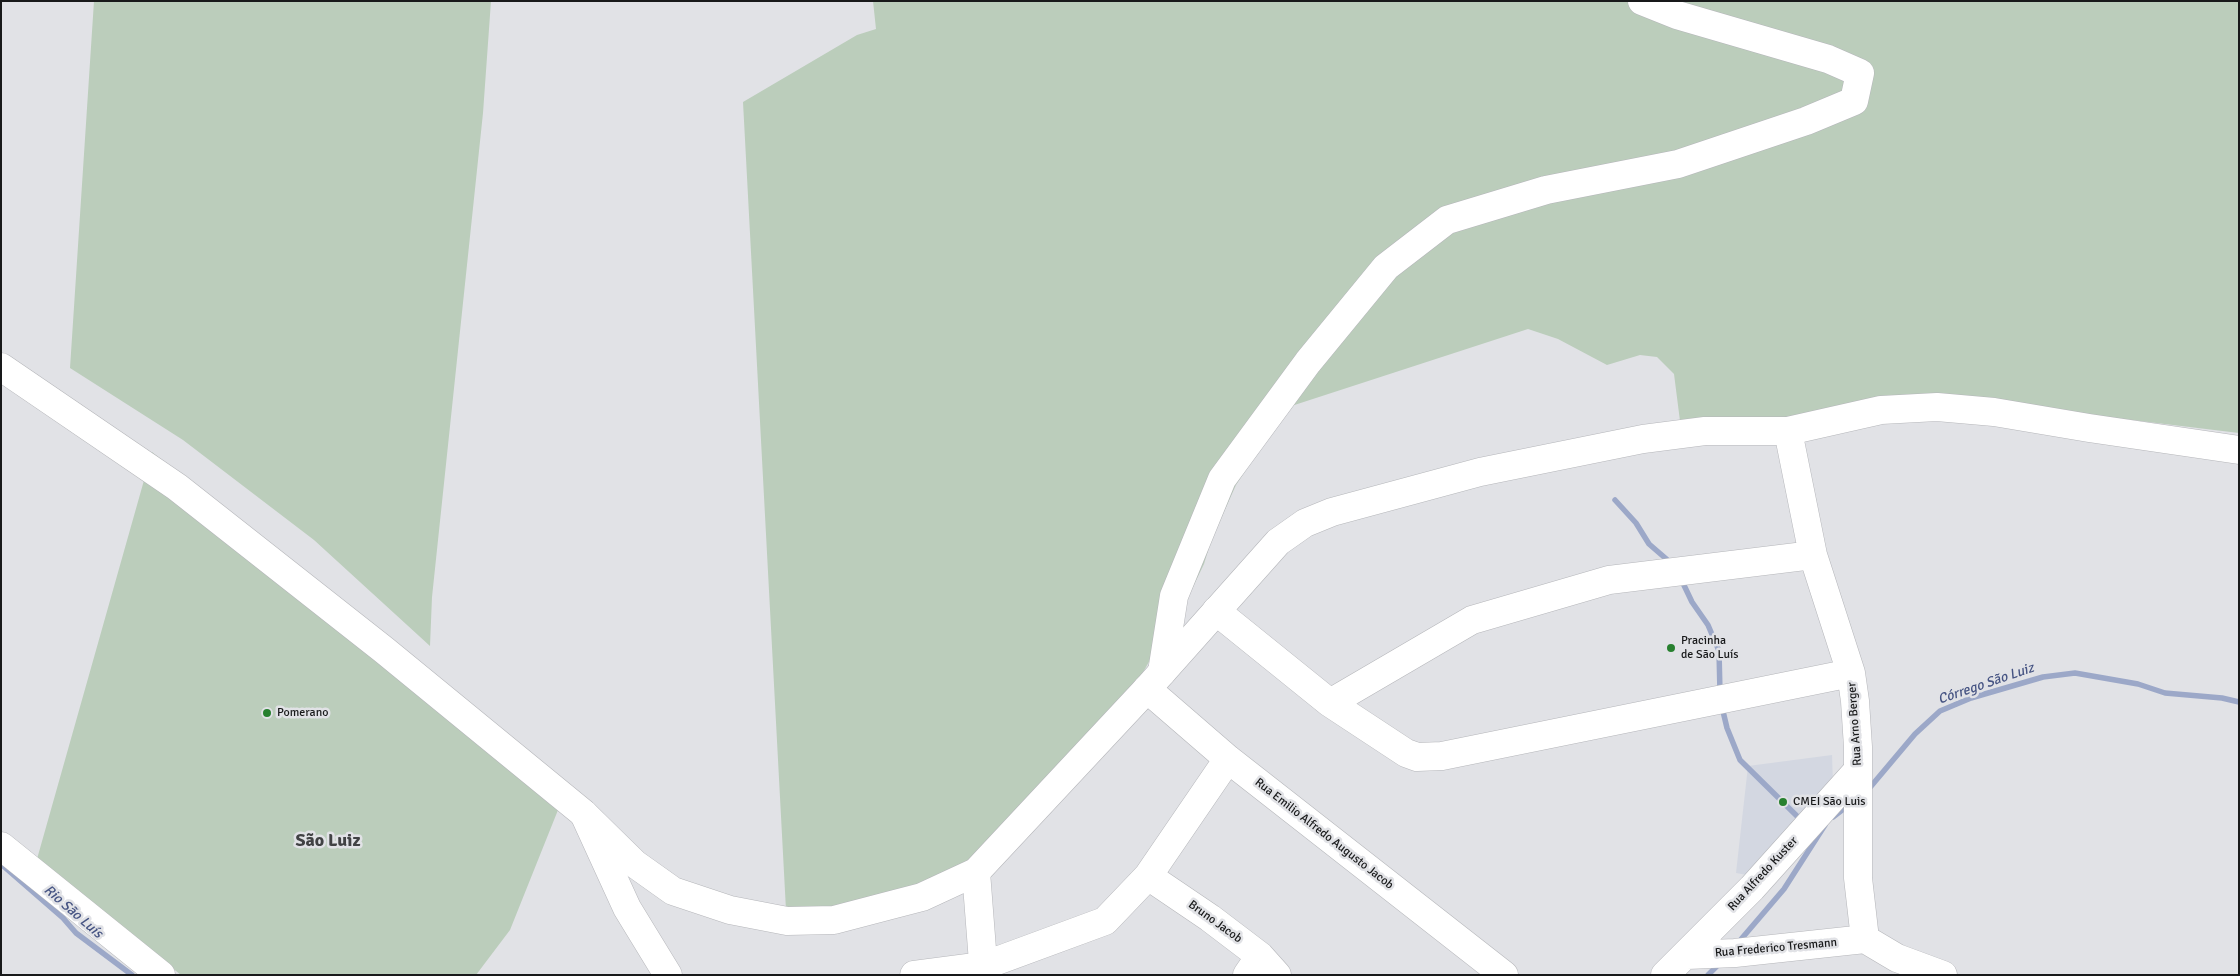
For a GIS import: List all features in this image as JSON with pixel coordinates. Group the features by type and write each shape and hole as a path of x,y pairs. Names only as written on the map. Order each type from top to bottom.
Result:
{"street":[{"path":"1154,681 1174,596 1222,479 1308,362 1386,267 1447,220 1546,190 1678,164 1806,121 1854,102 1860,73 1828,59 1677,15 1642,1"},
{"path":"1,367 177,487 384,650 583,813 635,864 673,891 730,910 787,921 834,920 922,897 976,872 1154,681 1278,542 1305,523 1332,512 1480,472 1643,438 1705,430 1788,430 1881,410 1937,407 1994,412 2239,450"},
{"name":"Rua Arno Berger","path":"1788,430 1813,555 1851,673 1858,727 1858,878 1865,939"},
{"path":"1330,703 1472,620 1610,580 1813,555"},
{"path":"1216,611 1330,703 1406,753 1416,757 1428,758 1452,754 1851,673"},
{"name":"Rua Emilio Alfredo Augusto Jacob","path":"1154,681 1228,759 1504,975"},
{"path":"914,975 984,970 1106,921 1148,876 1228,759"},
{"name":"Rua Alfredo Kuster","path":"1665,975 1752,888 1858,770"},
{"path":"583,813 627,908 668,975"},
{"path":"1,846 161,975"},
{"path":"976,872 984,970"},
{"name":"Bruno Jacob","path":"1148,876 1210,918 1261,968"},
{"path":"1865,939 1897,958 1943,975"},
{"name":"Rua Frederico Tresmann","path":"1687,954 1734,953 1865,939"}],"shaded area":[{"name":"CMEI São Luis","path":"1832,755 1833,785 1764,878 1736,873 1748,766"}],"green space":[{"path":"94,1 491,1 483,113 432,597 430,646 314,540 183,440 70,368"},
{"path":"873,1 2239,1 2239,433 1967,400 1835,422 1680,421 1674,374 1657,357 1640,355 1607,365 1558,339 1528,329 1276,411 1267,438 1236,485 1211,541 1204,564 1180,614 1155,651 1118,717 1014,834 933,891 834,912 786,910 743,102 857,35 876,29"},
{"name":"Pomerano","path":"152,452 356,616 558,810 510,930 476,975 181,975 37,859"}],"waterway":[{"path":"1615,500 1636,523 1649,544 1671,563"},
{"path":"1681,579 1692,602 1708,625 1719,651 1720,693"},
{"name":"Córrego São Luiz","path":"1867,791 1915,734 1940,711 1971,698 2043,677 2075,673 2138,684 2165,693 2222,698 2239,702"},
{"path":"1722,707 1727,728 1740,760 1802,821"},
{"name":"Córrego São Luiz","path":"1833,817 1850,804"},
{"name":"Córrego São Luiz","path":"1737,944 1784,889 1825,825"},
{"name":"Rio São Luís","path":"1,864 63,918 76,933 132,975"},
{"name":"Córrego São Luiz","path":"1708,975 1719,964"}],"place":[{"name":"Pracinha de São Luís","path":"1671,648"},
{"name":"Pomerano","path":"267,713"},
{"name":"CMEI São Luis","path":"1783,802"}],"district":[{"name":"São Luiz","path":"328,841"}]}
